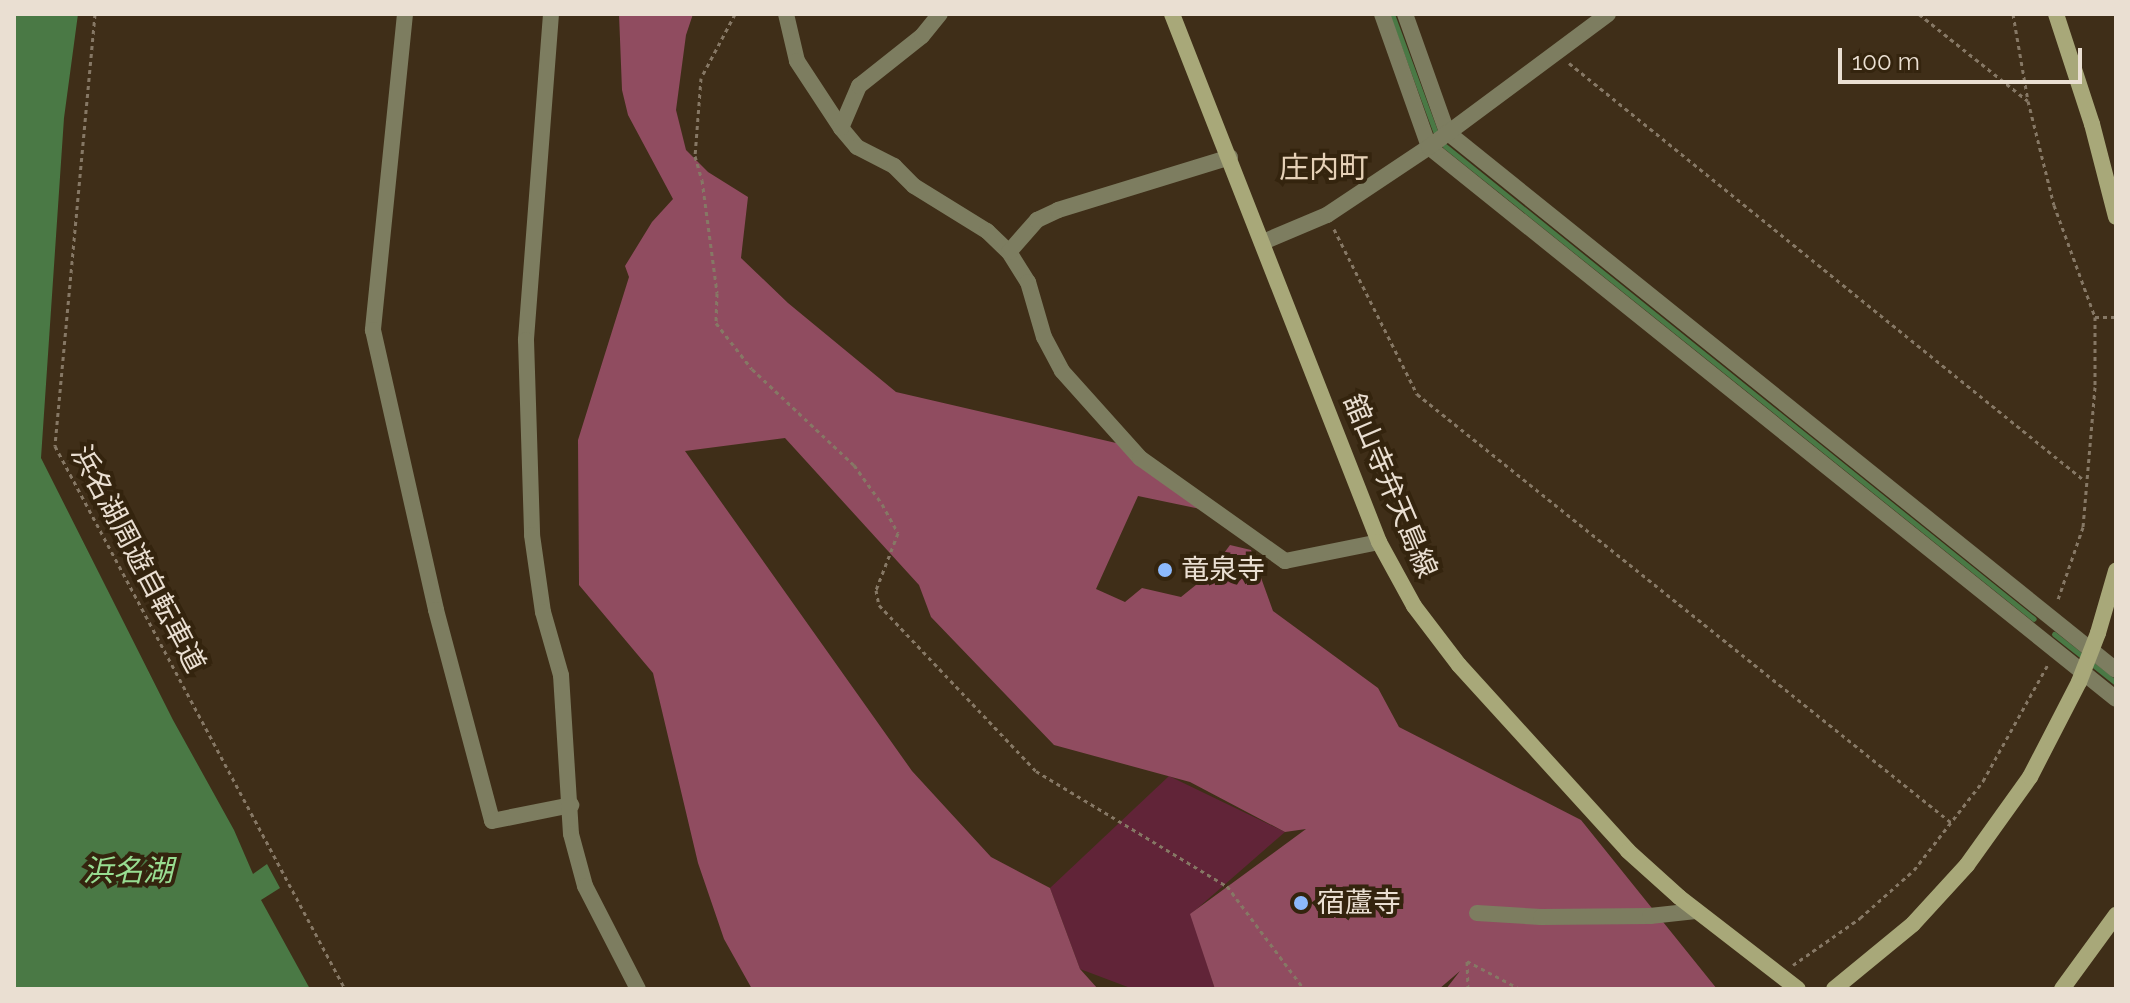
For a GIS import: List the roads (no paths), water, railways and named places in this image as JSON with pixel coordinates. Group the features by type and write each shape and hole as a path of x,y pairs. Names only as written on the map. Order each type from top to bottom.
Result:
{"main road":[{"name":"舘山寺弁天島線","path":"1172,14 1379,542 1401,586 1443,646 1628,851 1696,911 1798,989"},
{"path":"2056,14 2092,124 2116,217"},
{"path":"1834,989 1913,924 1984,844 2043,754 2079,682 2098,633 2116,571"},
{"path":"2062,989 2116,915"}],"street":[{"path":"405,14 373,330 436,610 492,821 571,805"},
{"path":"551,14 526,340 532,535 543,612 561,675 571,834 585,886 638,989"},
{"path":"786,14 797,61 841,128 857,147 894,166 914,186 987,231 1009,252 1028,282 1044,337 1062,371 1140,458 1166,480 1285,561 1379,542"},
{"path":"841,128 859,86 922,36 940,14"},
{"path":"1382,14 1429,147 2116,699"},
{"path":"1405,14 1447,132 2116,670"},
{"path":"1263,242 1327,215 1429,147 1608,14"},
{"path":"1009,252 1037,220 1058,210 1230,157"},
{"path":"1477,913 1541,917 1696,911"}],"water":[{"name":"浜名湖","path":"14,14 78,14 64,118 41,458 173,720 234,830 253,874 267,864 280,888 261,900 310,989 14,989"}],"waterway":[{"path":"1392,14 1435,131"},
{"path":"1445,146 2034,619"},
{"path":"2054,634 2116,683"}],"place":[{"name":"竜泉寺","path":"1165,570"},
{"name":"宿蘆寺","path":"1301,903"}],"district":[{"name":"庄内町","path":"1324,168"}]}
